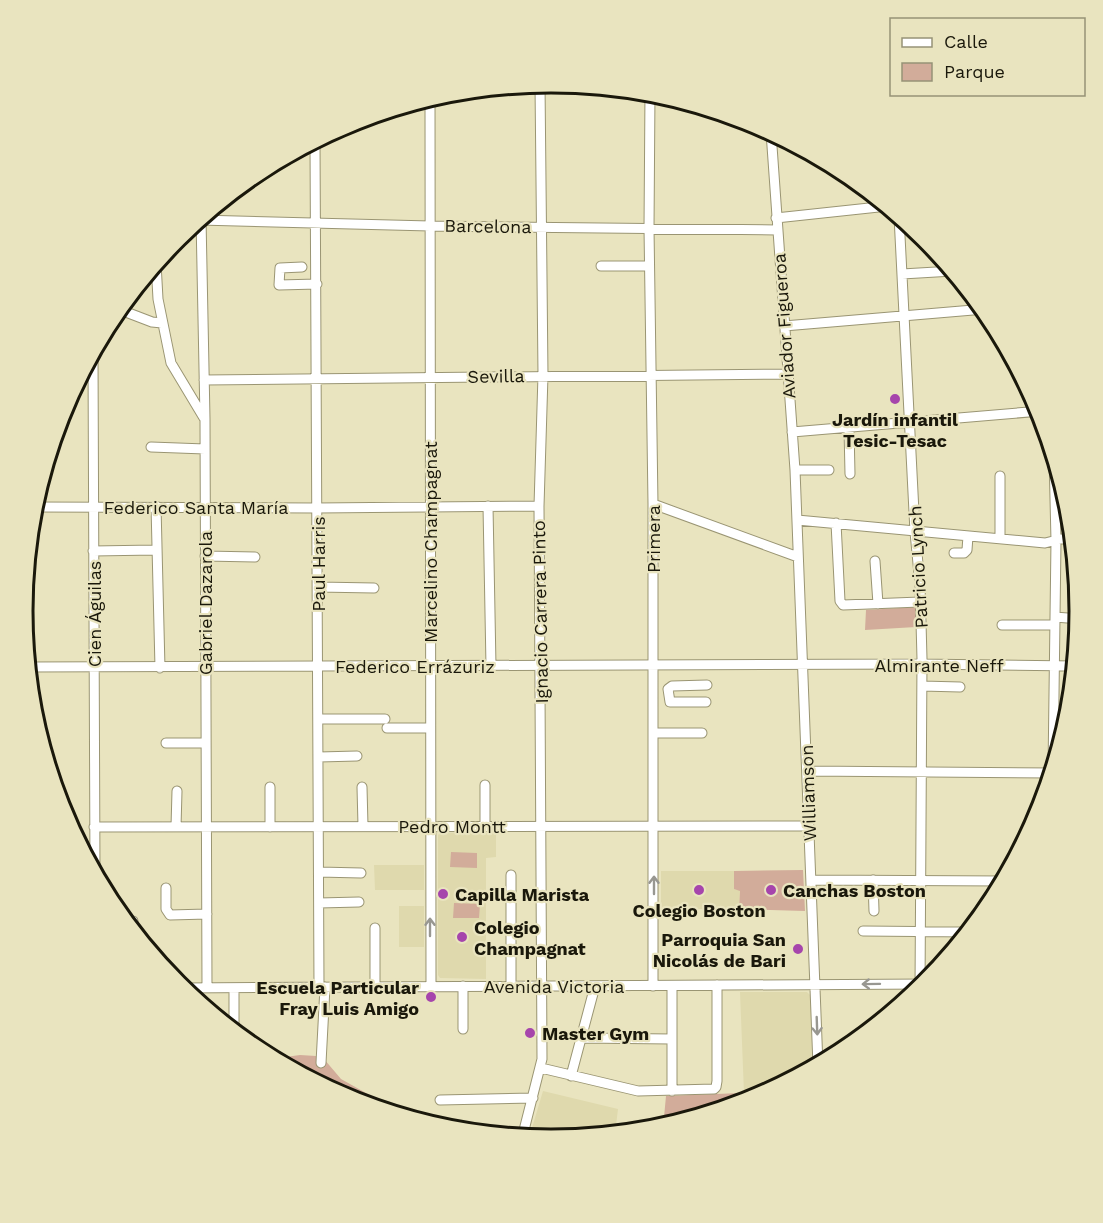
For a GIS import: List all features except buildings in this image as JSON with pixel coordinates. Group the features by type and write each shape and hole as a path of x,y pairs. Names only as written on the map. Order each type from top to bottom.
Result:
{"street":[{"name":"Ignacio Carrera Pinto","path":"524,1129 541,1068 543,986 539,506 543,375 540,93"},
{"name":"Primera","path":"650,102 654,986"},
{"name":"Marcelino Champagnat","path":"430,108 431,986"},
{"name":"Aviador Figueroa","path":"772,142 797,520"},
{"name":"Paul Harris","path":"315,150 321,1063"},
{"path":"776,218 876,207"},
{"name":"Barcelona","path":"213,219 430,226 777,230"},
{"name":"Patricio Lynch","path":"900,228 922,664 920,772 922,974"},
{"name":"Gabriel Dazarola","path":"200,231 205,419 207,988"},
{"path":"601,266 649,266"},
{"path":"302,267 280,268 279,285 317,284"},
{"path":"902,274 942,272"},
{"path":"157,276 158,299 171,363 205,419"},
{"path":"784,326 973,310"},
{"path":"128,313 152,322 162,323"},
{"name":"Cien Águilas","path":"93,369 95,857"},
{"name":"Sevilla","path":"204,380 788,374"},
{"path":"792,432 910,424 1031,412"},
{"path":"849,428 850,474"},
{"path":"151,447 204,449"},
{"path":"795,470 829,470"},
{"path":"1000,476 1000,538"},
{"path":"1054,739 1057,620 1055,488"},
{"path":"653,504 798,557"},
{"path":"156,506 155,550 160,668"},
{"path":"488,506 485,581 491,666"},
{"name":"Federico Santa María","path":"44,507 539,506"},
{"path":"797,520 1045,543 1065,540"},
{"name":"Williamson","path":"797,520 819,1056"},
{"path":"836,523 840,601 843,604 920,602"},
{"path":"954,553 964,553 967,550 968,536"},
{"path":"93,551 155,550"},
{"path":"205,556 255,557"},
{"path":"876,561 878,604"},
{"path":"318,587 374,588"},
{"path":"1002,624 1070,618"},
{"name":"Almirante Neff","path":"802,666 922,664 1067,666"},
{"name":"Federico Errázuriz","path":"36,667 802,666"},
{"path":"706,702 669,701 669,689 672,686 707,685"},
{"path":"922,686 960,687"},
{"path":"654,698 669,698"},
{"path":"318,719 410,724 430,728"},
{"path":"654,733 702,733"},
{"path":"166,743 206,743"},
{"path":"319,757 357,756"},
{"path":"808,771 1044,772"},
{"path":"485,785 485,826"},
{"path":"270,787 270,827"},
{"path":"363,787 363,826"},
{"path":"176,827 177,791"},
{"name":"Pedro Montt","path":"94,827 809,826"},
{"path":"319,872 361,873"},
{"path":"511,874 511,986"},
{"path":"811,880 995,881"},
{"path":"873,880 874,911"},
{"path":"166,888 166,909 170,915 207,915"},
{"path":"319,903 359,902"},
{"path":"375,928 375,987"},
{"path":"863,932 959,932"},
{"path":"541,1068 638,1091 711,1090 716,1087 717,985"},
{"path":"463,986 463,1029"},
{"path":"571,1076 595,986"},
{"path":"672,986 672,1091"},
{"name":"Avenida Victoria","path":"196,988 909,986"},
{"path":"234,988 234,1021"},
{"path":"580,1038 672,1039"},
{"path":"440,1100 533,1098"}],"shaded area":[{"name":"Colegio Champagnat","path":"440,833 496,833 496,857 486,858 486,979 440,978 438,975 438,835"},
{"path":"374,865 424,865 424,890 375,890"},
{"name":"Colegio Boston","path":"661,871 734,871 734,889 740,890 739,909 661,909"},
{"name":"Colegio Champagnat","path":"399,906 424,906 424,947 399,947"},
{"path":"740,992 807,992 811,996 812,1060 744,1093"},
{"path":"543,1091 618,1109 616,1126 532,1129"}],"green space":[{"path":"917,607 916,627 865,630 866,610"},
{"path":"451,852 477,853 477,868 450,867"},
{"name":"Canchas Boston","path":"803,870 805,911 739,909 740,891 734,889 734,871"},
{"path":"454,903 480,904 479,918 453,918"},
{"path":"300,1055 324,1059 341,1079 377,1099 322,1077 286,1057"},
{"path":"741,1093 664,1117 666,1096"}],"place":[{"name":"Jardín infantil Tesic-Tesac","path":"895,399"},
{"name":"Colegio Boston","path":"699,890"},
{"name":"Canchas Boston","path":"771,890"},
{"name":"Capilla Marista","path":"443,894"},
{"name":"Colegio Champagnat","path":"462,937"},
{"name":"Parroquia San Nicolás de Bari","path":"798,949"},
{"name":"Escuela Particular Fray Luis Amigo","path":"431,997"},
{"name":"Master Gym","path":"530,1033"}]}
